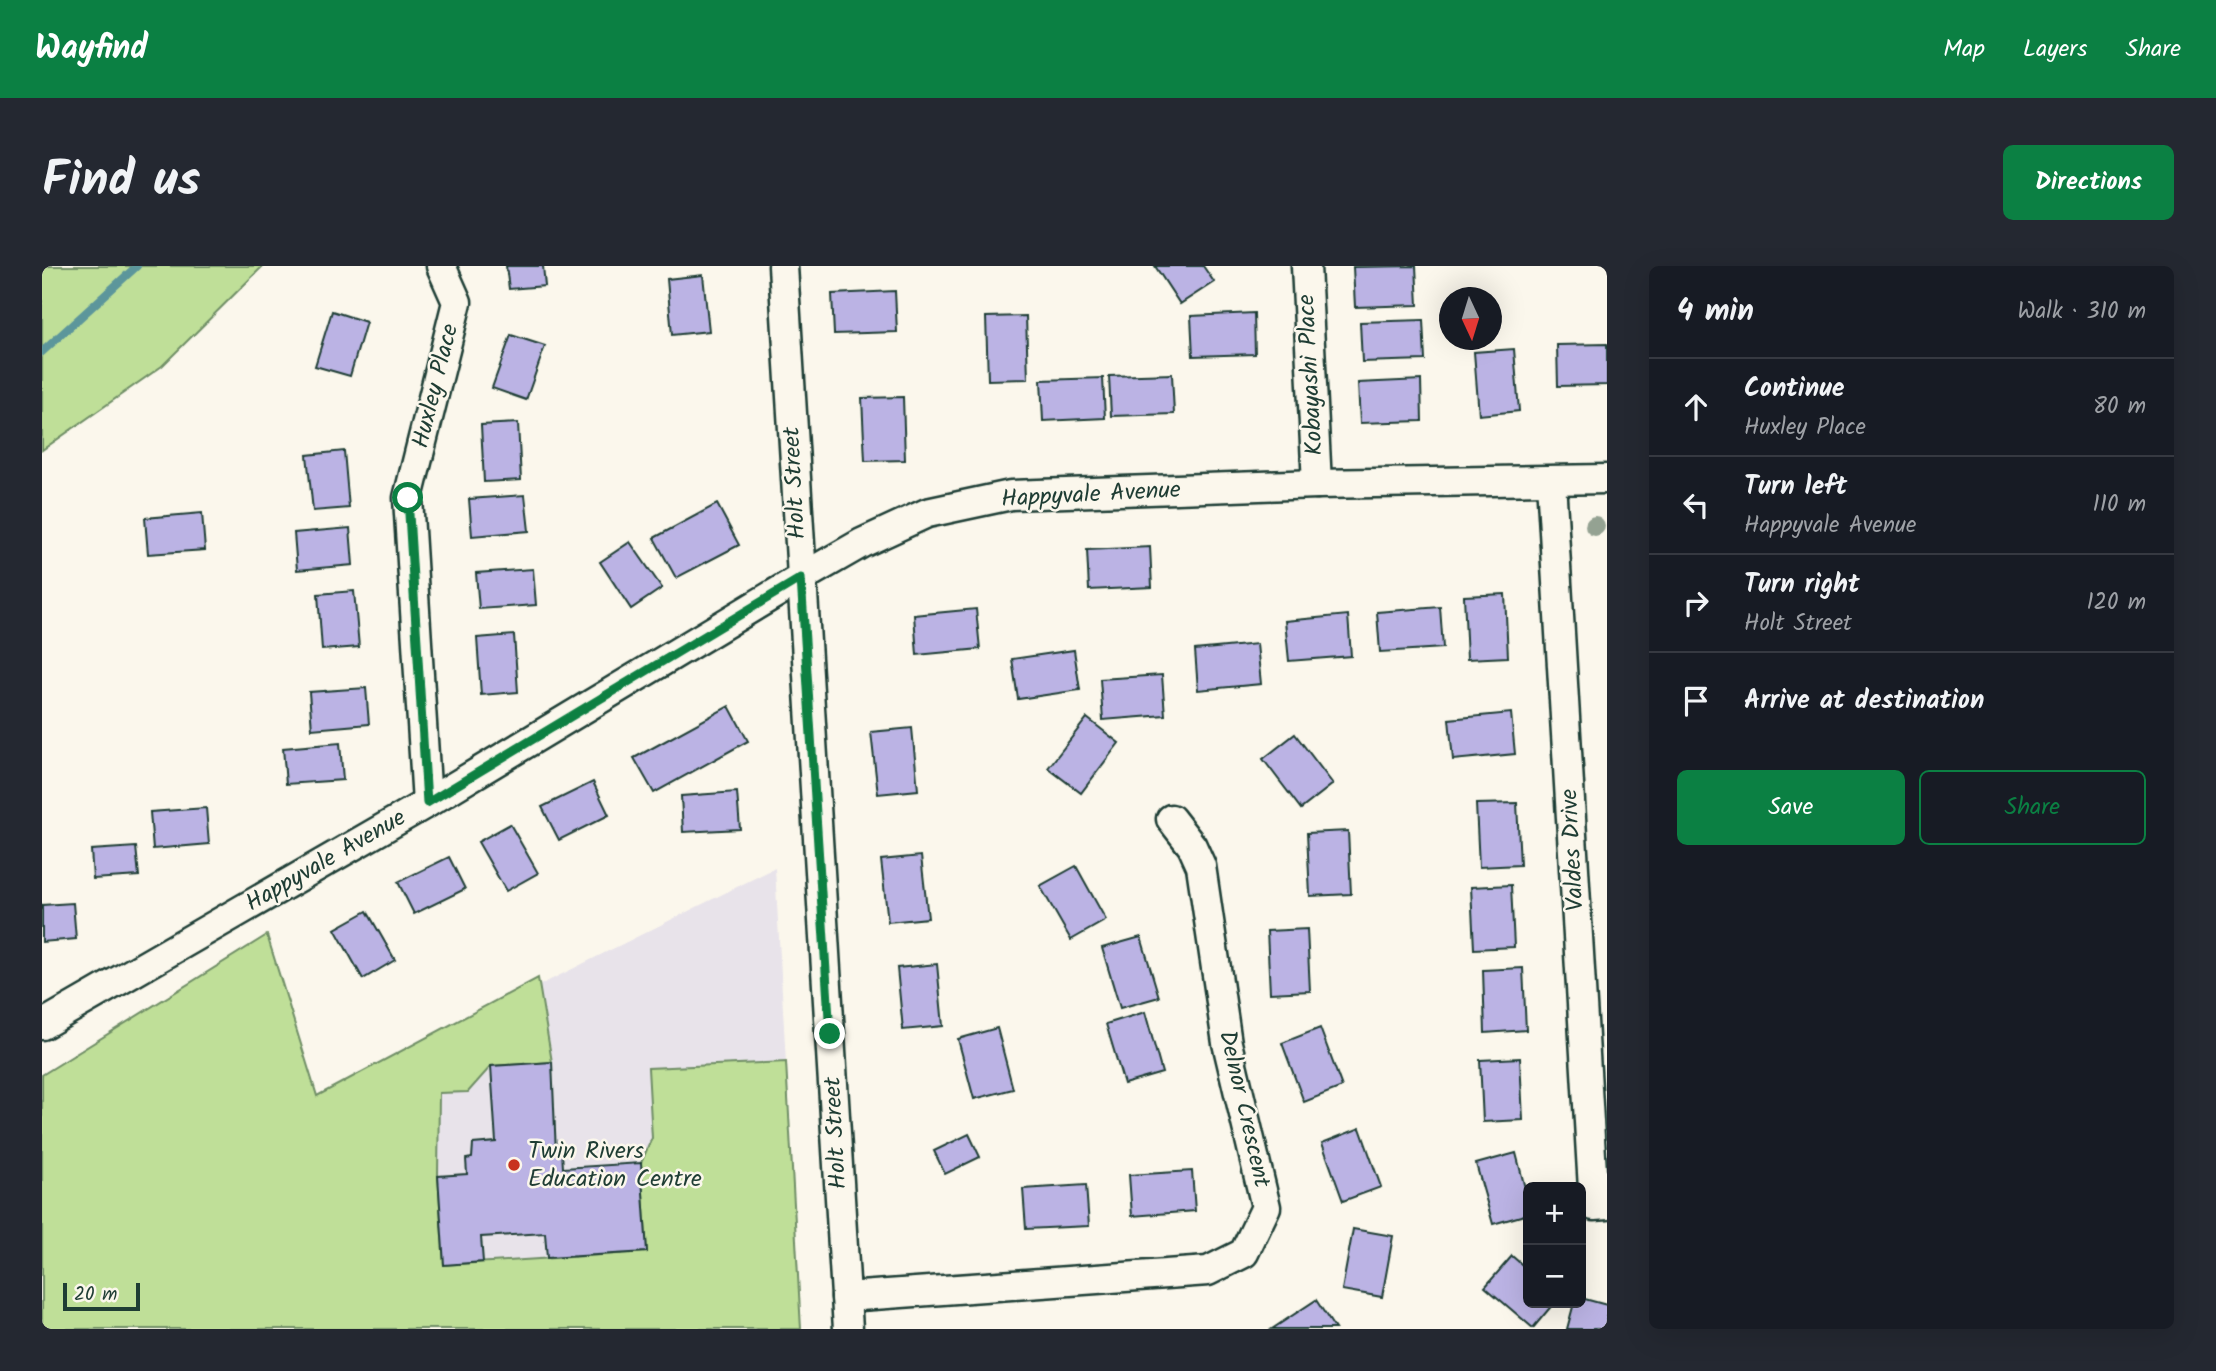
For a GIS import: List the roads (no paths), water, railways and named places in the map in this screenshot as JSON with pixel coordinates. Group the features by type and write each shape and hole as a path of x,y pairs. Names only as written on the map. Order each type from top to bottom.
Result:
{"street":[{"name":"Huxley Place","path":"427,803 408,498 457,302 441,266"},
{"name":"Holt Street","path":"783,266 848,1329"},
{"name":"Kobayashi Place","path":"1306,266 1317,484"},
{"name":"Happyvale Avenue","path":"42,1025 427,803 801,578 862,543 927,513 1011,495 1317,484 1607,479"},
{"name":"Valdes Drive","path":"1551,481 1594,1206 1607,1205"},
{"name":"Delnor Crescent","path":"846,1297 1208,1271 1244,1252 1266,1207 1227,1043 1200,866 1192,846 1171,819"}],"waterway":[{"path":"42,352 137,266"}],"place":[{"name":"Twin Rivers Education Centre","path":"514,1165"}]}
